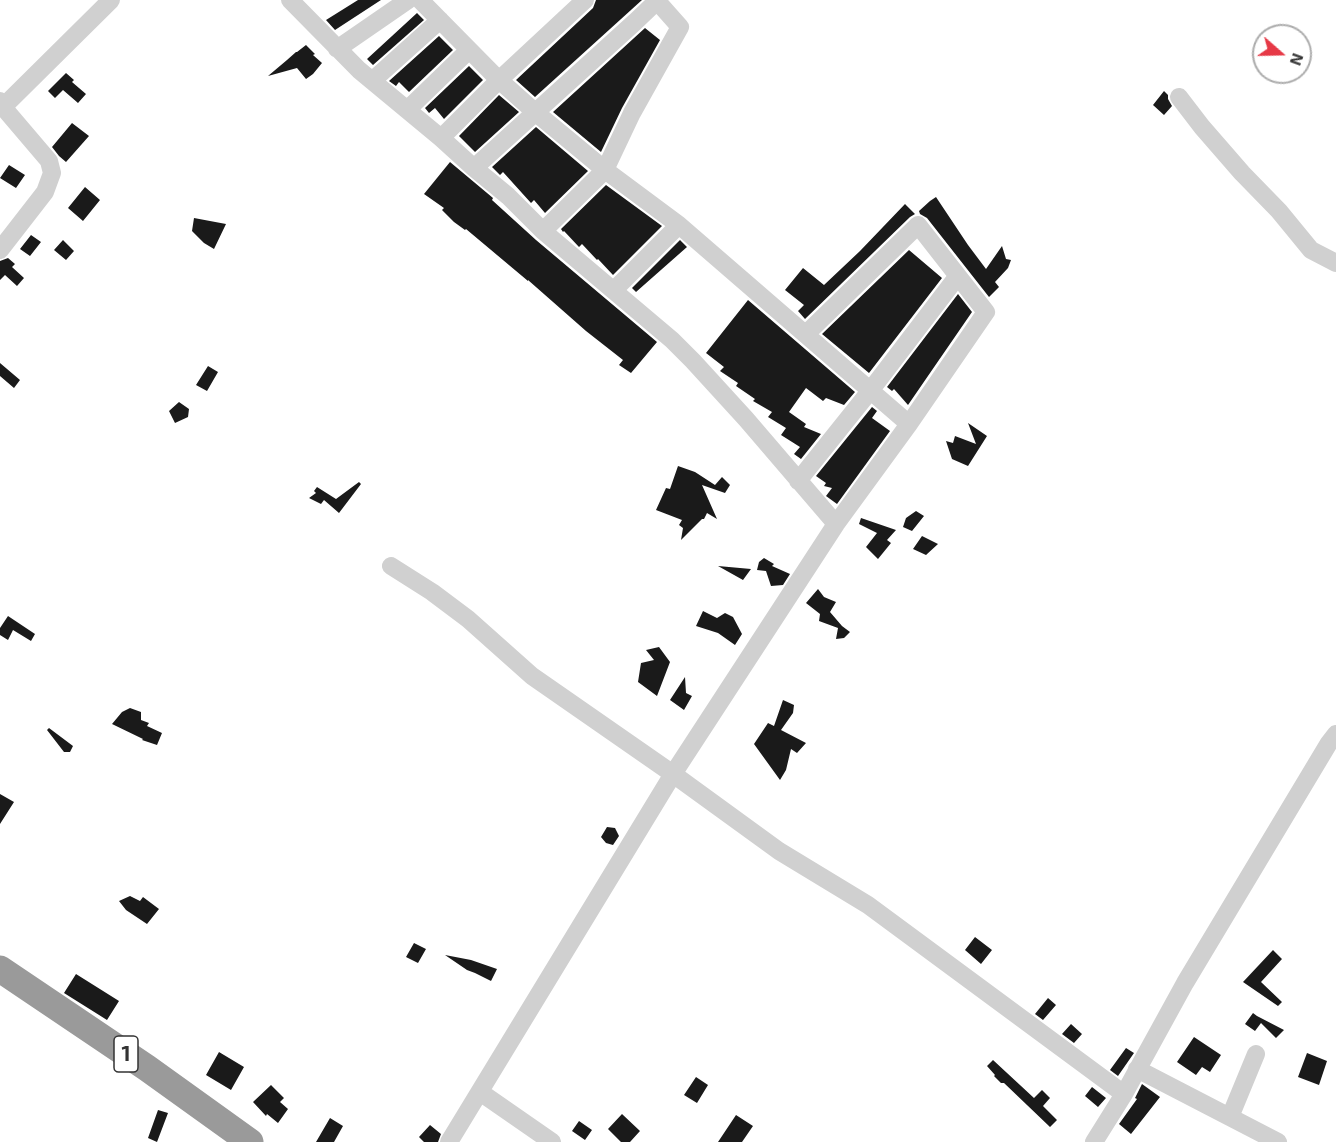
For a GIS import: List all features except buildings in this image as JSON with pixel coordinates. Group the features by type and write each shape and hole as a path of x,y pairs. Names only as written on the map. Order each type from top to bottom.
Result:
{"highway":[{"name":"1","path":"0,969 147,1068 250,1142"}],"street":[{"path":"0,250 45,192 52,173 49,160 1,104 111,0"},
{"path":"290,0 347,59 508,196 543,231 672,340 746,419 836,524"},
{"path":"337,49 408,0"},
{"path":"420,0 499,80 535,112 605,170 679,225 909,424"},
{"path":"441,138 584,0"},
{"path":"474,168 657,0 680,27 632,113 605,170 543,231"},
{"path":"372,81 440,20"},
{"path":"407,110 469,50"},
{"path":"1179,97 1202,127 1279,211 1311,250 1336,263"},
{"path":"614,290 679,225"},
{"path":"449,1142 673,774 836,524 909,424 986,312 918,225 806,334"},
{"path":"798,481 957,277"},
{"path":"391,566 432,592 468,619 532,676 779,851 868,905 1124,1094"},
{"path":"1094,1142 1124,1094 1185,983 1336,734"},
{"path":"1230,1117 1256,1054"},
{"path":"1137,1069 1278,1142"},
{"path":"480,1092 552,1142"}]}
